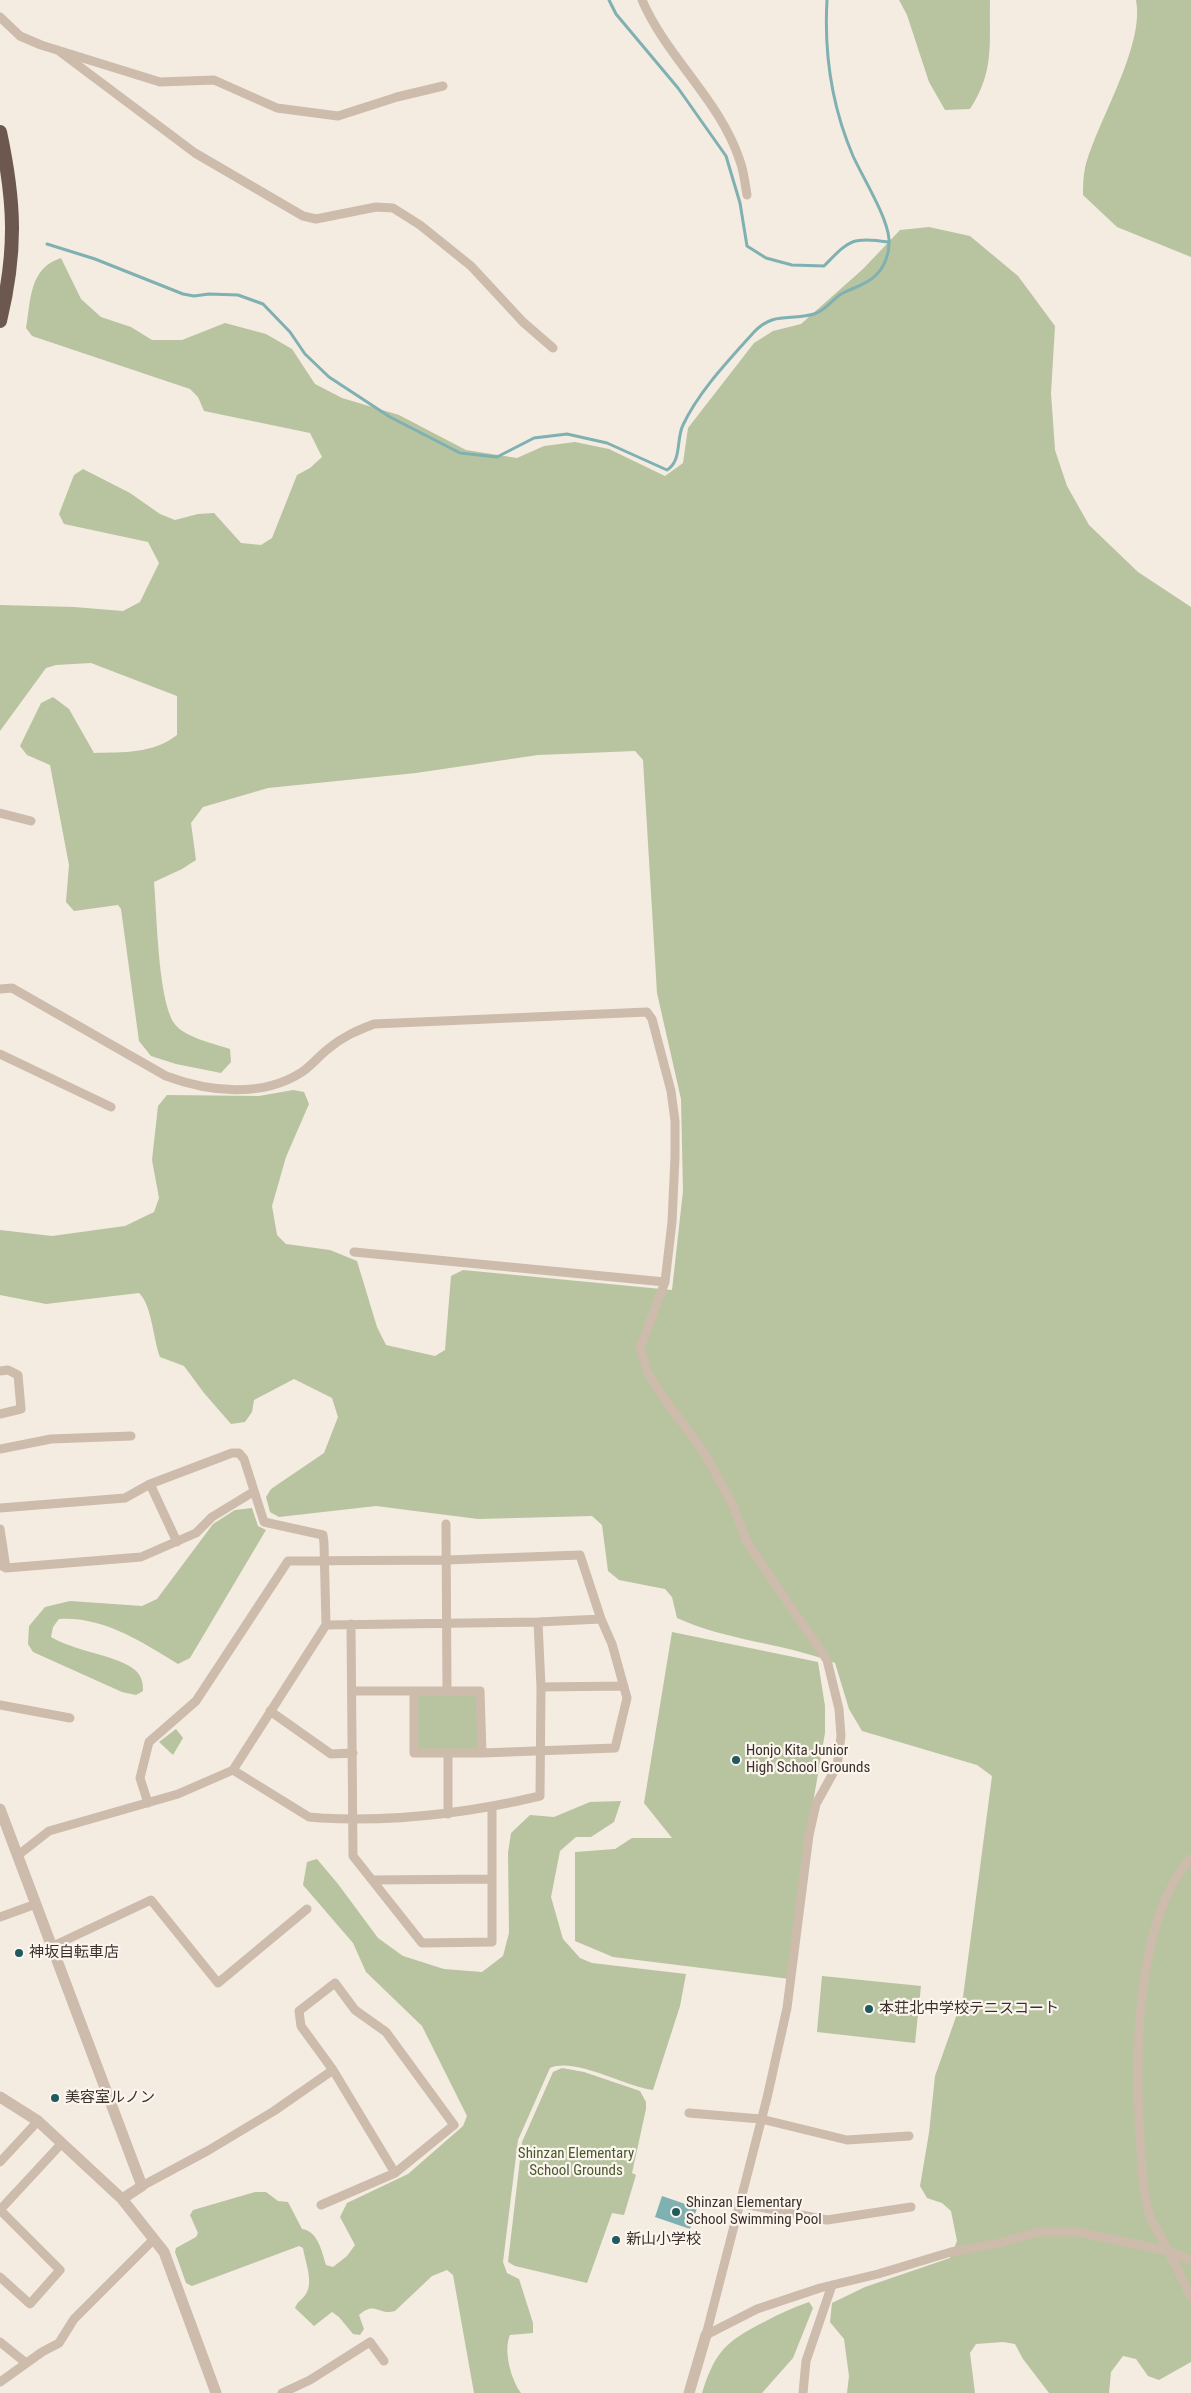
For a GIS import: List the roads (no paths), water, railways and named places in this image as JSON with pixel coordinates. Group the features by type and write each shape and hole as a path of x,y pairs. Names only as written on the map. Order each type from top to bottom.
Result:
{"highway":[{"path":"0,132 10,179 13,219 11,269 0,321"}],"street":[{"path":"642,0 651,20 707,97 729,133 741,162 747,195"},
{"path":"0,17 20,36 59,51 160,82 214,80 277,108 338,116 397,97 443,86"},
{"path":"59,51 195,153 303,216 316,219 376,207 393,208 420,224 471,266 523,322 554,348"},
{"path":"0,813 31,821"},
{"path":"0,989 12,988 166,1076 186,1084 211,1089 235,1090 279,1083 303,1072 347,1034 374,1024 647,1012 652,1019 662,1052 675,1121 672,1222 665,1282 640,1348 648,1373 705,1454 732,1504 747,1542 827,1660 839,1709 840,1736 837,1766 820,1792 809,1835 787,2008 761,2119 706,2335 689,2393"},
{"path":"0,1054 111,1106"},
{"path":"354,1252 665,1282"},
{"path":"0,1371 8,1370 18,1374 21,1409 0,1414"},
{"path":"0,1449 51,1439 131,1436"},
{"path":"0,1508 125,1498 150,1484 232,1453 239,1453 244,1459 264,1522 323,1534 326,1625 233,1770 178,1794 49,1831 17,1856"},
{"path":"150,1484 177,1542"},
{"path":"0,1529 3,1567 141,1557 196,1533 212,1516 254,1492"},
{"path":"446,1524 447,1691"},
{"path":"148,1802 140,1778 149,1742 196,1701 288,1560 446,1560 580,1555 601,1619 612,1644 627,1698 615,1748 482,1753 414,1753 414,1691"},
{"path":"326,1625 538,1622 601,1619"},
{"path":"233,1770 308,1817 352,1818 448,1814 492,1808 540,1796 541,1687 538,1622"},
{"path":"351,1624 353,1856 422,1943 492,1942 492,1808"},
{"path":"541,1687 624,1686"},
{"path":"352,1691 480,1691 482,1753"},
{"path":"0,1705 70,1718"},
{"path":"270,1711 331,1754 353,1753"},
{"path":"448,1753 448,1814"},
{"path":"0,1809 142,2186"},
{"path":"1191,1858 1171,1885 1159,1913 1144,1979 1138,2043 1137,2094 1143,2184 1149,2214 1191,2297"},
{"path":"372,1880 491,1879"},
{"path":"51,1947 151,1900 218,1983 307,1909"},
{"path":"0,1917 36,1904"},
{"path":"321,2206 395,2173 454,2125 386,2032 355,2010 335,1984 299,2010 301,2026 333,2070 395,2173"},
{"path":"122,2199 274,2111 333,2070"},
{"path":"0,2097 38,2121 122,2199 164,2252 216,2393"},
{"path":"689,2114 761,2119 847,2140 909,2136"},
{"path":"0,2162 38,2121"},
{"path":"0,2277 30,2304 60,2270 0,2210 62,2143"},
{"path":"739,2203 826,2220 911,2207"},
{"path":"706,2335 757,2309 832,2285 951,2252 1000,2243 1038,2232 1078,2232 1168,2251 1191,2260"},
{"path":"0,2382 58,2343 74,2319 154,2239"},
{"path":"802,2393 806,2361 832,2285"},
{"path":"0,2342 26,2363"},
{"path":"282,2393 310,2380 370,2342 384,2362"}],"water":[{"name":"Shinzan Elementary School Swimming Pool","path":"662,2196 697,2208 690,2229 655,2217"}],"waterway":[{"path":"609,0 616,14 678,88 726,156 740,203 747,246 766,258 792,265 824,266 851,242 858,240 888,242"},
{"path":"47,244 95,259 183,294 194,296 209,294 238,295 263,304 290,332 305,354 329,377 390,417 460,453 497,457 534,438 567,434 607,443 667,470 675,461 683,425 697,400 715,376 761,325 775,319 818,313 841,294 871,279 882,268 888,254 889,239 884,219 853,156 835,99 828,60 827,0"}],"place":[{"name":"Honjo Kita Junior High School Grounds","path":"736,1760"},
{"name":"神坂自転車店","path":"19,1953"},
{"name":"本荘北中学校テニスコート","path":"869,2009"},
{"name":"美容室ルノン","path":"55,2098"},
{"name":"Shinzan Elementary School Swimming Pool","path":"676,2212"},
{"name":"新山小学校","path":"616,2240"}],"park label":[{"name":"Shinzan Elementary School Grounds","path":"576,2162"}]}
